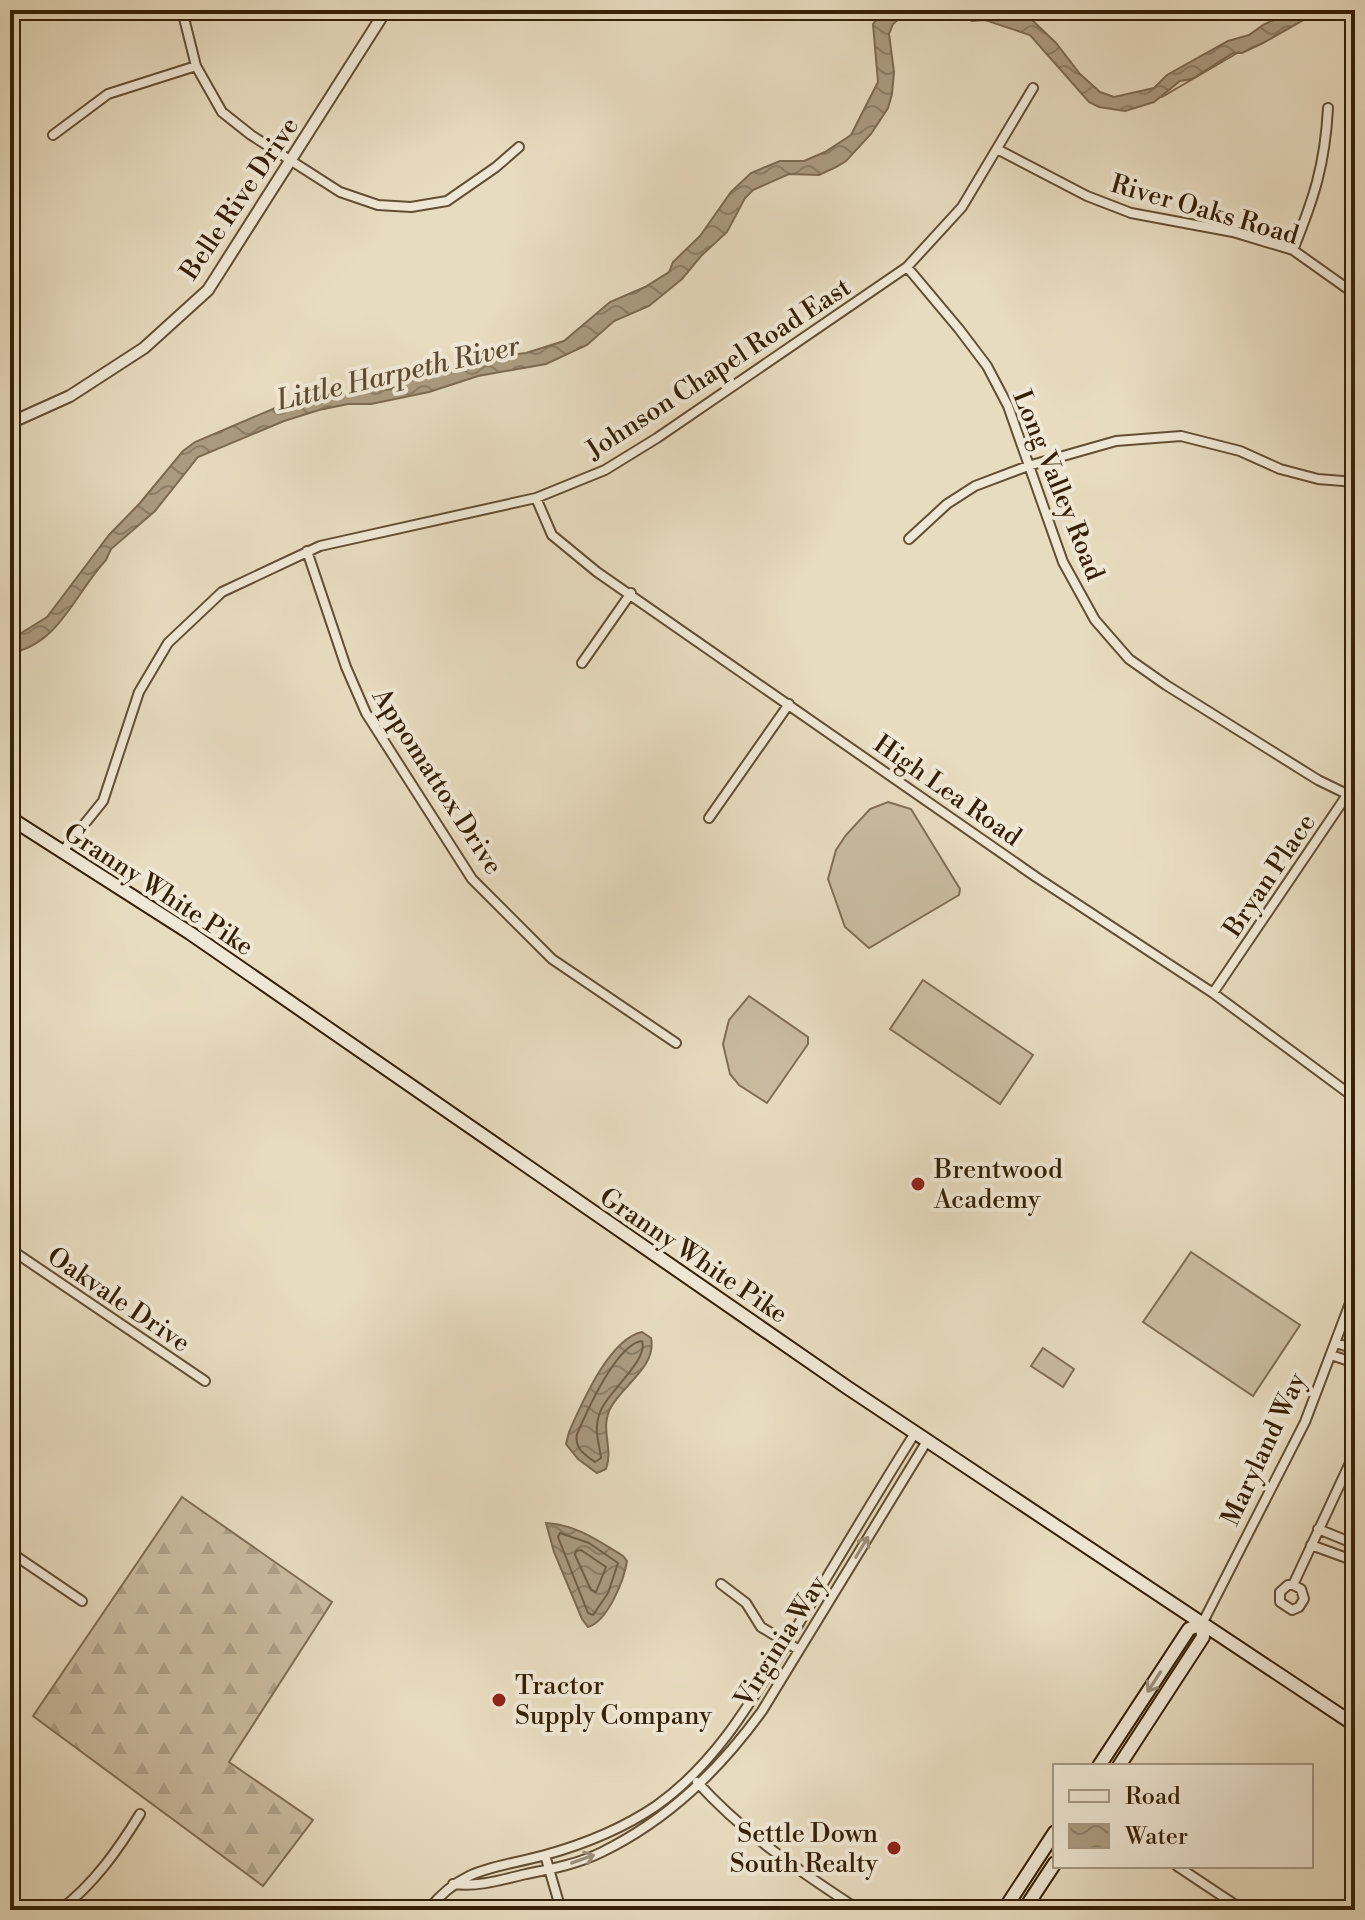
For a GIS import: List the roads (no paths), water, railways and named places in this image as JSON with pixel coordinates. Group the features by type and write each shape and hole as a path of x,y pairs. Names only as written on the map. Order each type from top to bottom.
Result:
{"main road":[{"name":"Granny White Pike","path":"10,818 190,933 915,1433 1355,1725"},
{"name":"Maryland Way","path":"1100,1764 1189,1629 1202,1624 1203,1637 1120,1764"},
{"path":"1004,1910 1053,1835"},
{"path":"1024,1910 1053,1866"}],"street":[{"path":"182,10 196,66 222,112 251,135 340,192 378,205 411,207 447,201 519,147"},
{"name":"Belle Rive Drive","path":"10,423 70,396 144,348 208,290 386,10"},
{"path":"53,135 108,94 196,66"},
{"name":"Johnson Chapel Road East","path":"62,852 103,801 139,692 168,643 222,592 320,546 536,498 605,470 657,438 907,267 962,207 1033,88"},
{"path":"1293,250 1316,192 1326,142 1328,108"},
{"name":"River Oaks Road","path":"997,149 1087,196 1131,213 1233,232 1293,250 1355,294"},
{"name":"Long Valley Road","path":"907,267 987,366 1008,406 1063,562 1095,620 1129,659 1227,724 1318,780 1351,796"},
{"path":"909,539 947,504 975,486 1028,466 1116,441 1181,436 1240,451 1280,469 1318,479 1355,482"},
{"name":"High Lea Road","path":"536,498 552,535 597,572 1036,877 1213,993 1355,1098"},
{"name":"Appomattox Drive","path":"307,551 346,667 366,713 472,879 552,959 676,1043"},
{"path":"582,663 631,593"},
{"path":"709,818 789,704"},
{"name":"Bryan Place","path":"1213,993 1351,796 1355,778"},
{"name":"Oakvale Drive","path":"10,1249 205,1381"},
{"name":"Maryland Way","path":"1202,1624 1305,1422 1355,1290"},
{"path":"1336,1343 1355,1349"},
{"path":"1331,1355 1355,1363"},
{"name":"Virginia Way","path":"428,1910 452,1884 469,1874 596,1839 656,1805 692,1776 730,1733 915,1433"},
{"name":"Virginia Way","path":"452,1884 474,1886 549,1869 601,1853 662,1815 700,1785 748,1731 927,1441"},
{"path":"1293,1585 1318,1529 1352,1466 1355,1452"},
{"path":"1318,1529 1355,1544"},
{"path":"1311,1545 1355,1561"},
{"path":"10,1552 82,1601"},
{"path":"721,1584 746,1603 761,1627 799,1650"},
{"path":"692,1776 776,1855 859,1910"},
{"path":"60,1910 81,1894 116,1852 140,1814"},
{"path":"545,1855 561,1910"},
{"path":"1180,1868 1243,1910"}],"water":[{"path":"884,10 1000,11 1032,20 1056,43 1080,74 1100,92 1114,97 1154,88 1167,75 1228,41 1249,35 1294,10 1321,10 1263,43 1242,53 1233,53 1192,79 1180,81 1154,102 1125,111 1099,107 1089,102 1030,35 985,20 972,21 960,15 945,17 921,12 906,13 893,24 889,34 894,72 892,94 888,108 871,134 846,161 836,167 819,175 789,174 753,190 745,198 727,232 682,279 649,306 614,321 587,345 546,364 478,376 429,392 371,404 348,404 319,410 284,421 198,457 155,511 111,549 54,629 27,648 10,653 10,640 47,617 109,535 183,451 195,442 280,406 320,397 391,389 453,366 526,353 564,341 610,302 645,287 669,272 673,262 700,236 731,192 751,173 780,161 804,161 851,135 878,82 873,24"},
{"path":"642,1332 651,1338 649,1358 611,1407 606,1423 608,1461 606,1469 597,1473 578,1459 566,1444 569,1432 589,1389 608,1359 618,1346"},
{"path":"546,1523 586,1534 627,1561 619,1589 608,1608 588,1627 554,1552"}],"waterway":[{"name":"Little Harpeth River","path":"1162,97 1239,52"}],"place":[{"name":"Brentwood Academy","path":"918,1184"},
{"name":"Tractor Supply Company","path":"499,1700"},
{"name":"Settle Down South Realty","path":"894,1848"}]}
